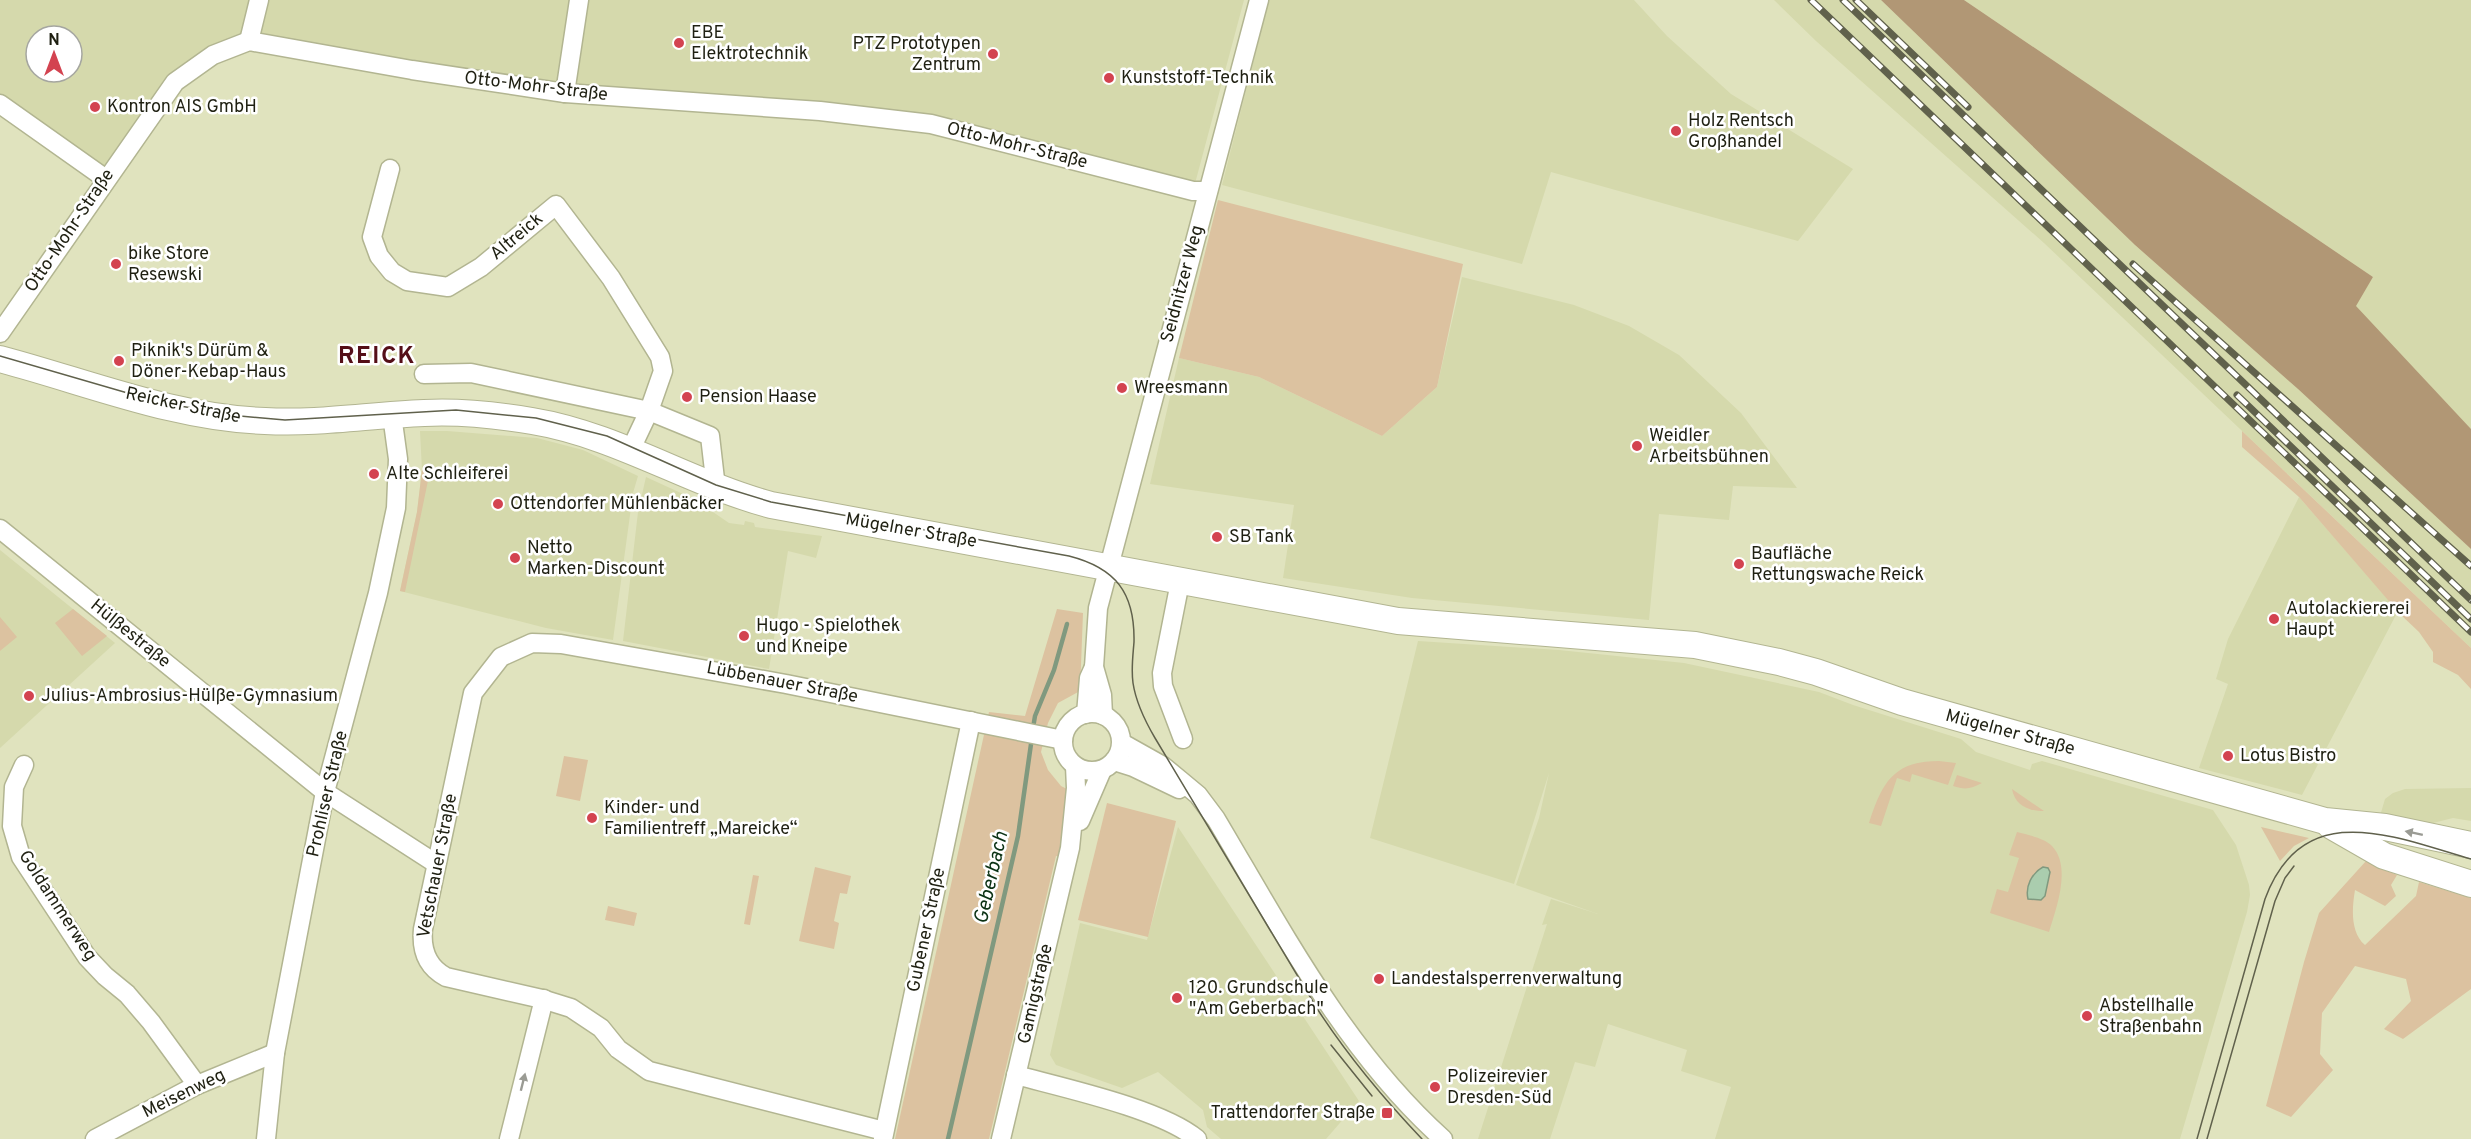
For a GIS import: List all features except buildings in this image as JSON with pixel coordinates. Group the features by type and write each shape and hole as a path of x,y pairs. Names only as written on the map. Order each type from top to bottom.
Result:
{"street":[{"path":"249,41 260,0"},
{"path":"565,93 579,0"},
{"name":"Seidnitzer Weg","path":"1108,568 1259,0"},
{"name":"Otto-Mohr-Straße","path":"0,333 175,82 213,55 249,41 412,70 565,93 820,111 931,124 1193,191 1208,191"},
{"path":"0,104 106,179"},
{"name":"Altreick","path":"390,169 372,237 379,256 392,272 407,281 448,287 481,267 555,205 611,278 660,357 663,371 649,411 631,449"},
{"name":"Reicker Straße","path":"0,359 161,405 213,416 265,422 335,420 392,415"},
{"path":"424,374 471,373 649,411 710,436 716,488"},
{"path":"392,415 424,413 491,415 565,427 631,449 716,488"},
{"name":"Prohliser Straße","path":"266,1139 275,1053 325,792 378,593 396,508 398,459 392,415"},
{"name":"Mügelner Straße","path":"716,488 771,506 1398,621 1695,645 1816,672 1902,702 2325,821 2385,827 2471,845"},
{"name":"Hülßestraße","path":"0,530 325,792 435,863"},
{"path":"1063,740 1070,723 1094,714 1102,695 1094,667 1098,608 1108,568"},
{"path":"1180,582 1162,673 1163,686 1183,740"},
{"name":"Lübbenauer Straße","path":"501,657 532,643 561,644 689,665 1063,740"},
{"name":"Vetschauer Straße","path":"501,657 473,693 435,863 422,943 425,955 435,971 446,977 543,999 583,1015 601,1028 632,1060 650,1071 884,1135"},
{"path":"1094,714 1117,726 1122,743 1162,766 1198,795 1216,819 1326,1000 1366,1056 1434,1136"},
{"name":"Gubener Straße","path":"884,1135 971,721"},
{"name":"Gamigstraße","path":"1063,740 1066,754 1075,766 1076,788 1070,848"},
{"name":"Gamigstraße","path":"1001,1139 1070,848 1091,790 1108,765 1120,753 1122,743"},
{"name":"Goldammerweg","path":"24,765 14,787 12,826 21,857 87,957 127,994 197,1085"},
{"path":"1075,766 1093,771 1108,765 1133,767 1174,786 1206,807"},
{"name":"Mügelner Straße","path":"2325,821 2384,856 2471,884"},
{"path":"509,1139 543,999"},
{"name":"Meisenweg","path":"95,1139 197,1085 275,1053"},
{"path":"1016,1076 1170,1122 1197,1139"}],"shaded area":[{"path":"0,0 1244,0 1193,191 931,124 565,93 249,41 175,82 106,179 0,104"},
{"path":"1269,0 1634,0 1667,36 1731,94 1853,169 1798,241 1551,172 1522,264 1222,185"},
{"path":"1774,0 1881,0 2135,245 2298,389 2471,549 2471,648 2044,243 1816,41"},
{"path":"1881,0 1964,0 2373,277 2356,306 2471,429 2471,549 2298,389 2135,245"},
{"path":"1964,0 2471,0 2471,429 2355,306 2373,277"},
{"path":"1218,200 1463,264 1437,387 1382,436 1259,377 1179,358"},
{"path":"1462,277 1574,305 1629,326 1679,355 1741,413 1797,488 1733,486 1729,520 1659,514 1649,620 1412,598 1283,578 1294,505 1150,484 1179,358 1259,377 1382,436 1437,387"},
{"path":"420,431 537,438 583,450 638,476 633,493 613,640 546,628 400,591 417,512 422,470"},
{"path":"2242,431 2471,648 2471,689 2458,675 2433,662 2433,652 2419,632 2400,614 2299,497 2242,447"},
{"path":"422,470 430,471 405,592 400,591 417,512"},
{"path":"646,477 694,499 729,523 744,525 745,521 754,523 755,527 822,536 816,558 788,551 769,669 623,641 638,512"},
{"path":"2299,497 2398,611 2302,795 2199,768 2228,684 2216,679 2228,639"},
{"name":"Julius-Ambrosius-Hülße-Gymnasium","path":"0,550 115,643 0,748"},
{"path":"73,609 107,636 82,656 55,623"},
{"path":"1057,609 1083,613 1080,691 1058,703 1048,723 1041,752 1048,770 1061,786 1071,791 1061,857 1056,856 989,1139 895,1139 989,712 1025,716"},
{"path":"0,617 17,637 0,651"},
{"path":"1418,641 1559,650 1684,663 1819,692 1961,739 1976,752 2030,770 2032,764 2042,761 2213,810 2236,845 2250,895 2247,912 2180,1139 1715,1139 1731,1087 1681,1071 1687,1050 1608,1024 1595,1067 1575,1062 1550,1139 1478,1139 1547,924 1542,925 1551,899 1598,914 1516,885 1539,818 1549,773 1514,884 1370,838"},
{"path":"564,756 588,760 580,801 556,796"},
{"path":"1939,761 1956,763 1948,785 1912,774 1910,782 1897,778 1881,826 1869,823 1879,796 1892,777 1910,765"},
{"path":"1957,775 1982,783 1968,788 1953,786"},
{"path":"2471,788 2471,821 2453,818 2433,823 2380,816 2385,799 2405,789"},
{"path":"2012,789 2044,811 2033,810 2019,803"},
{"path":"1107,803 1176,821 1148,937 1078,920"},
{"name":"120. Grundschule \"Am Geberbach\"","path":"1178,827 1359,1101 1326,1139 1221,1139 1207,1127 1203,1110 1158,1072 1122,1088 1056,1065 1050,1055 1080,923 1147,940"},
{"path":"2261,827 2309,838 2294,846 2280,861"},
{"path":"2017,832 2045,841 2058,855 2062,876 2061,888 2049,932 1990,913 1997,889 2008,892 2019,858 2009,855"},
{"path":"2366,861 2397,875 2391,885 2396,896 2385,906 2355,890 2354,927 2365,945 2416,896 2419,882 2471,898 2471,989 2403,1039 2384,1029 2411,1001 2406,979 2355,966 2322,1013 2320,1054 2333,1070 2291,1117 2266,1106 2304,962 2319,913"},
{"path":"815,867 851,876 847,894 840,893 834,921 839,923 834,949 799,941"},
{"path":"2043,867 2048,868 2050,872 2045,896 2041,900 2028,899 2030,880"},
{"path":"753,875 759,876 750,925 744,924"},
{"path":"608,906 637,913 634,926 605,920"}],"waterway":[{"name":"Geberbach","path":"1033,728 1035,716 1054,670 1067,624"},
{"name":"Geberbach","path":"948,1139 1018,836 1032,737"}],"tram line":[{"path":"0,356 162,403 240,416 285,420 456,410 536,418 607,436 716,485 771,502 1069,556 1099,568 1120,585 1131,610 1134,690 1151,732 1318,1010 1367,1077 1422,1139"},
{"path":"2197,1139 2265,899 2282,867 2302,846 2327,835 2353,832 2412,841 2471,859"},
{"path":"2207,1139 2275,901 2285,878 2294,866"},
{"path":"1331,1045 1372,1096"}],"railway":[{"path":"1811,0 2471,632"},
{"path":"1843,0 2471,600"},
{"path":"1856,0 1968,107"},
{"path":"2133,264 2471,566"},
{"path":"2237,395 2471,619"}],"place":[{"name":"EBE Elektrotechnik","path":"679,43"},
{"name":"PTZ Prototypen Zentrum","path":"993,54"},
{"name":"Kunststoff-Technik","path":"1109,78"},
{"name":"Kontron AIS GmbH","path":"95,107"},
{"name":"Holz Rentsch Großhandel","path":"1676,131"},
{"name":"bike Store Resewski","path":"116,264"},
{"name":"Piknik's Dürüm & Döner-Kebap-Haus","path":"119,361"},
{"name":"Wreesmann","path":"1122,388"},
{"name":"Pension Haase","path":"687,397"},
{"name":"Weidler Arbeitsbühnen","path":"1637,446"},
{"name":"Alte Schleiferei","path":"374,474"},
{"name":"Ottendorfer Mühlenbäcker","path":"498,504"},
{"name":"SB Tank","path":"1217,537"},
{"name":"Netto Marken-Discount","path":"515,558"},
{"name":"Baufläche Rettungswache Reick","path":"1739,564"},
{"name":"Autolackiererei Haupt","path":"2274,619"},
{"name":"Hugo - Spielothek und Kneipe","path":"744,636"},
{"name":"Julius-Ambrosius-Hülße-Gymnasium","path":"29,696"},
{"name":"Lotus Bistro","path":"2228,756"},
{"name":"Kinder- und Familientreff „Mareicke“","path":"592,818"},
{"name":"Landestalsperrenverwaltung","path":"1379,979"},
{"name":"120. Grundschule \"Am Geberbach\"","path":"1177,998"},
{"name":"Abstellhalle Straßenbahn","path":"2087,1016"},
{"name":"Polizeirevier Dresden-Süd","path":"1435,1087"},
{"name":"Trattendorfer Straße","path":"1387,1113"}],"district":[{"name":"REICK","path":"377,357"}]}
